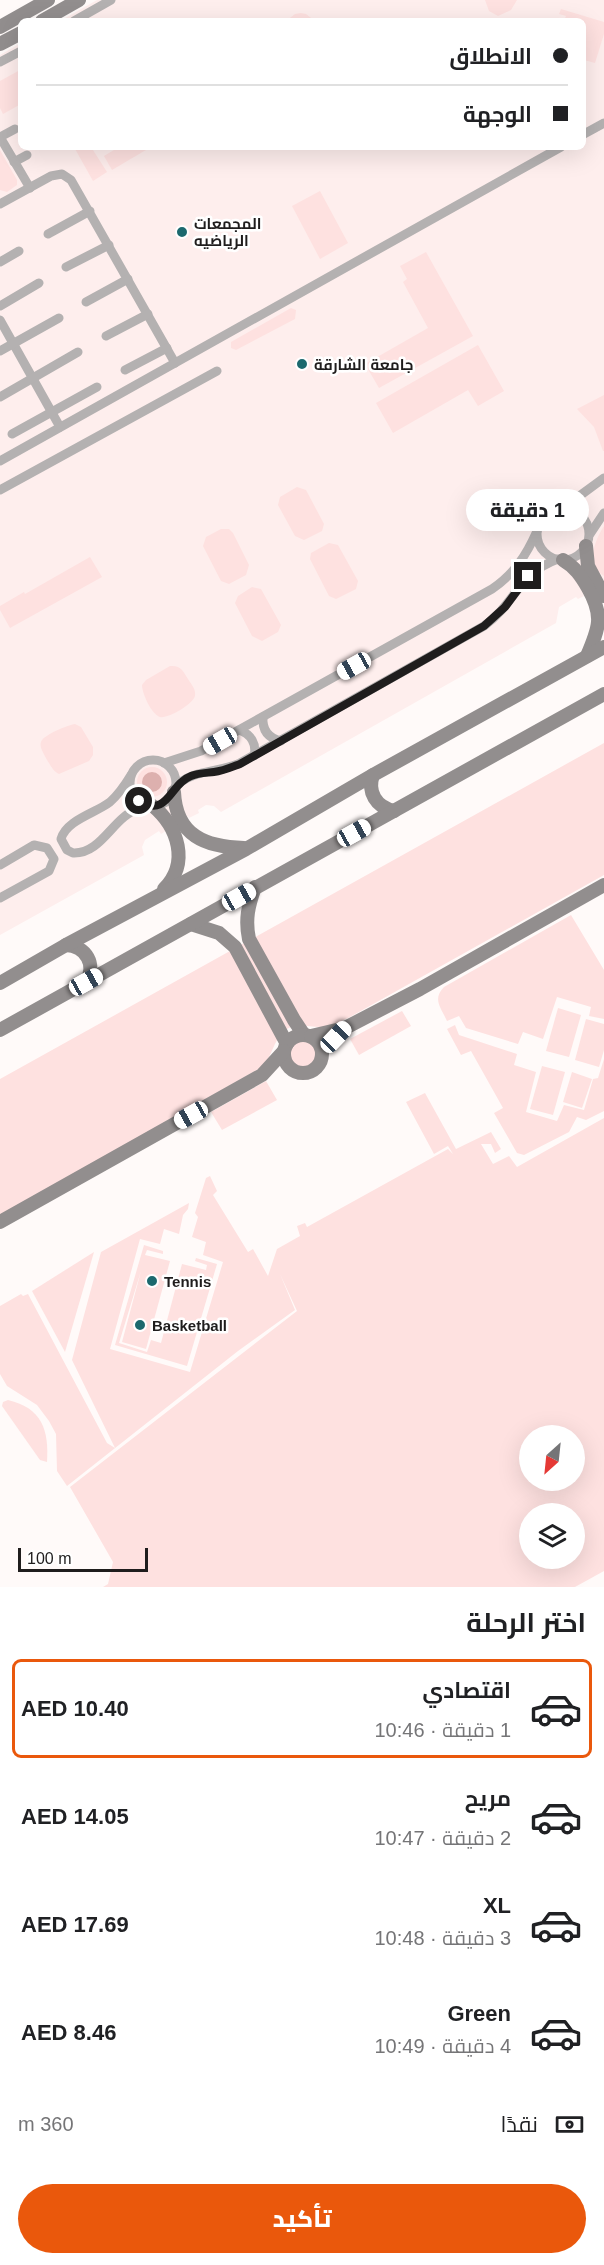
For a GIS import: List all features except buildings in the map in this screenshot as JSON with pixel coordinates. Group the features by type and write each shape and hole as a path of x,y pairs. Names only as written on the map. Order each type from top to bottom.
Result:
{"street":[{"path":"0,27 48,0"},
{"path":"47,18 79,0"},
{"path":"79,18 111,0"},
{"path":"0,44 18,35"},
{"path":"0,62 18,53"},
{"path":"586,133 604,123"},
{"path":"15,129 0,137 30,188"},
{"path":"0,461 556,150"},
{"path":"14,162 27,155"},
{"path":"0,203 55,174 66,175 90,211 175,363"},
{"path":"48,234 90,211"},
{"path":"66,267 109,245"},
{"path":"0,262 19,251"},
{"path":"86,302 128,279"},
{"path":"0,306 39,283"},
{"path":"105,336 148,314"},
{"path":"0,351 59,318"},
{"path":"0,320 60,427"},
{"path":"125,370 167,348"},
{"path":"0,397 78,352"},
{"path":"0,490 217,371"},
{"path":"12,434 97,387"},
{"path":"604,478 572,502 546,514 538,525 518,567 509,577 492,589 201,752 164,763 154,760 145,761 136,767 121,790 108,803 67,827 61,839 63,845 73,853 87,850 107,836 124,818 148,805 165,802 174,790 192,775 226,769 254,756 484,626 505,607 528,576 547,563 579,554 604,513"},
{"path":"558,508 570,508 581,514 587,525 588,579 602,614 587,656"},
{"path":"537,531 540,547 548,555 575,568 604,596"},
{"path":"0,983 246,849 373,775 604,647"},
{"path":"0,1030 604,694"},
{"path":"263,717 268,735 280,741"},
{"path":"239,730 246,733 252,740 255,748 254,756"},
{"path":"159,895 170,883 178,866 179,847 183,834 177,811 174,776 164,763"},
{"path":"131,775 132,792 183,834 218,847 246,849"},
{"path":"373,775 371,790 376,800 384,808 394,811"},
{"path":"0,864 34,845 47,848 54,859 49,872 0,898"},
{"path":"0,1222 262,1075 294,1037 345,1028 420,989 604,885"},
{"path":"255,887 248,907 246,925 248,954 285,1047 286,1063 295,1072"},
{"path":"191,924 219,933 235,947 248,954 308,1036 320,1045 322,1057"},
{"path":"66,945 76,947 88,957 91,968 86,982"},
{"path":"262,1075 309,1073 315,1069 345,1028"}],"shaded area":[{"name":"جامعة الشارقة","path":"97,0 604,0 604,581 583,594 584,596 578,599 576,597 559,607 556,623 221,812 214,806 206,805 198,810 199,813 168,827 169,829 161,834 159,831 145,840 142,847 144,855 0,935 0,55 18,45 18,150 586,150 586,18 65,18"},
{"path":"485,0 517,0 511,10 498,16 489,11"},
{"path":"561,9 604,22 604,34 595,63 586,61 586,18 565,18 566,16 559,14"},
{"path":"295,14 306,14 311,18 290,18"},
{"path":"18,71 18,106 3,114 0,108 0,81"},
{"path":"0,150 17,180 17,185 7,192 0,190"},
{"path":"76,150 93,150 107,172 93,181"},
{"path":"114,150 146,150 112,170 104,156"},
{"path":"320,191 348,243 320,259 292,206"},
{"path":"426,252 473,336 379,388 365,364 428,328 403,282 407,279 400,266"},
{"path":"291,308 296,310 295,319 236,350 231,348 231,342"},
{"path":"478,345 504,391 478,406 468,390 393,433 376,403"},
{"path":"604,395 603,451 594,427 577,409"},
{"path":"297,487 306,490 324,524 322,531 304,540 295,536 278,505 280,497"},
{"path":"604,526 604,576 595,566 593,553"},
{"path":"221,529 229,529 233,533 249,565 246,575 229,584 221,581 203,546 206,537"},
{"path":"329,543 338,545 358,581 356,589 336,599 329,596 310,559 311,553"},
{"path":"90,557 102,577 10,628 0,606"},
{"path":"252,587 261,589 281,625 278,632 262,641 252,636 235,603 238,596"},
{"path":"170,666 177,666 183,671 195,691 195,696 180,710 169,716 160,717 153,712 142,685 146,680"},
{"path":"75,724 81,727 93,747 93,755 89,761 59,774 47,760 41,748 41,742 51,733"},
{"path":"604,743 604,875 344,1020 327,1026 297,1026 287,1029 279,1037 264,1066 0,1216 0,1079"},
{"path":"152,767 158,768 166,776 166,788 158,796 152,797 146,796 138,788 137,782 138,776 146,768"},
{"path":"148,772 156,772 162,778 162,786 156,792 148,792 142,786 142,778"},
{"path":"571,915 604,970 604,1019 589,1016 591,1007 557,997 543,1039 523,1032 518,1044 466,1028 459,1016 447,1021 438,1000 440,991 444,987"},
{"path":"558,1008 581,1015 569,1057 546,1051"},
{"path":"402,1011 411,1026 359,1055 350,1039"},
{"path":"586,1019 604,1024 604,1050 599,1067 575,1060"},
{"path":"455,1025 459,1035 517,1054 514,1065 536,1072 526,1112 557,1121 564,1105 584,1110 593,1079 598,1078 604,1059 604,1111 586,1120 577,1117 569,1132 524,1155 517,1153 494,1113 503,1108 471,1051 461,1055 447,1029"},
{"path":"302,1038 313,1042 317,1053 313,1064 302,1068 291,1064 287,1053 291,1042"},
{"path":"542,1066 565,1072 553,1115 530,1109"},
{"path":"572,1072 592,1079 582,1108 563,1102"},
{"path":"266,1081 277,1100 222,1130 211,1112"},
{"path":"425,1093 456,1149 491,1132 501,1149 495,1153 491,1144 481,1144 493,1164 509,1156 517,1167 604,1118 604,1571 575,1587 103,1587 108,1584 113,1562 70,1487 297,1311 280,1274 295,1310 238,1351 67,1486 57,1471 56,1434 49,1421 37,1405 7,1386 0,1374 0,1306 21,1294 23,1296 28,1294 107,1443 115,1448 72,1360 101,1252 189,1203 183,1215 179,1234 164,1229 160,1244 140,1239 110,1349 190,1372 223,1262 203,1255 206,1242 192,1237 198,1217 195,1213 206,1178 210,1176 217,1191 213,1195 248,1252 253,1249 268,1276 277,1249 300,1236 297,1226 305,1223 307,1227 448,1149 453,1154 448,1146 434,1154 406,1102"},
{"path":"144,1245 163,1251 163,1254 147,1250 145,1255 170,1261 146,1349 122,1342 141,1271 119,1343 147,1352 151,1340 161,1343 182,1264 206,1270 207,1265 195,1261 196,1258 217,1264 187,1366 115,1345"},
{"path":"94,1252 65,1352 32,1291"},
{"path":"8,1400 29,1409 41,1422 47,1440 47,1462 40,1460 2,1406 3,1402"}],"place":[{"name":"المجمعات الرياضيه","path":"182,232"},
{"name":"جامعة الشارقة","path":"302,364"},
{"name":"Tennis","path":"152,1281"},
{"name":"Basketball","path":"140,1325"}],"route":[{"path":"139,801 148,805 159,805 170,798 175,787 187,777 240,764 484,626 499,614 528,576"}]}
